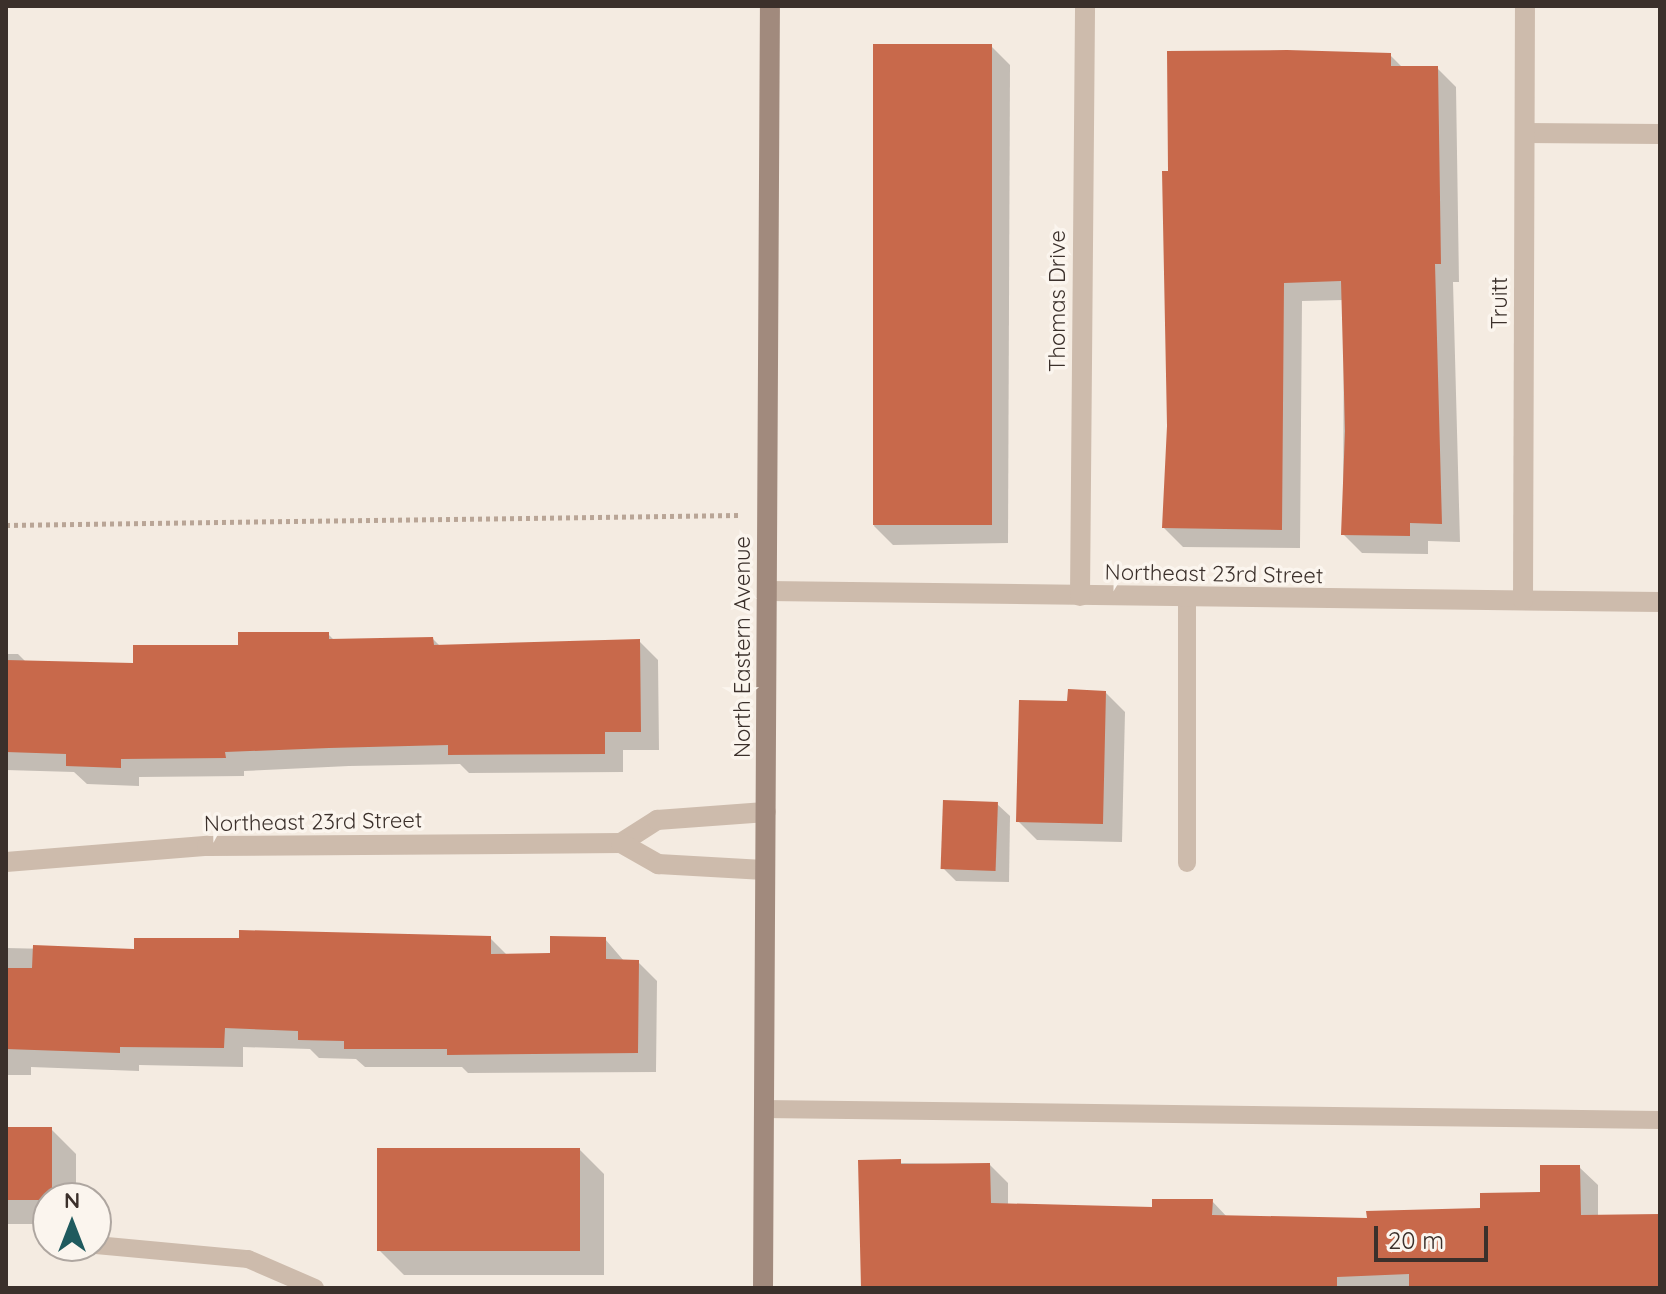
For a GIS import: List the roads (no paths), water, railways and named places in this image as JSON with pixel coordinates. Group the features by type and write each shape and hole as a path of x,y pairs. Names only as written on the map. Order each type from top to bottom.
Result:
{"main road":[{"name":"North Eastern Avenue","path":"763,1288 770,6"}],"street":[{"name":"Thomas Drive","path":"1080,596 1085,6"},
{"name":"Truitt","path":"1523,600 1525,6"},
{"path":"1525,133 1660,134"},
{"name":"Northeast 23rd Street","path":"767,591 1660,602"},
{"path":"621,843 657,820 766,812"},
{"name":"Northeast 23rd Street","path":"6,862 207,846 621,843 658,864 765,870"}],"lane":[{"path":"1187,598 1187,863"},
{"path":"763,1109 1660,1120"},
{"path":"112,1246 248,1259 315,1288"}]}
